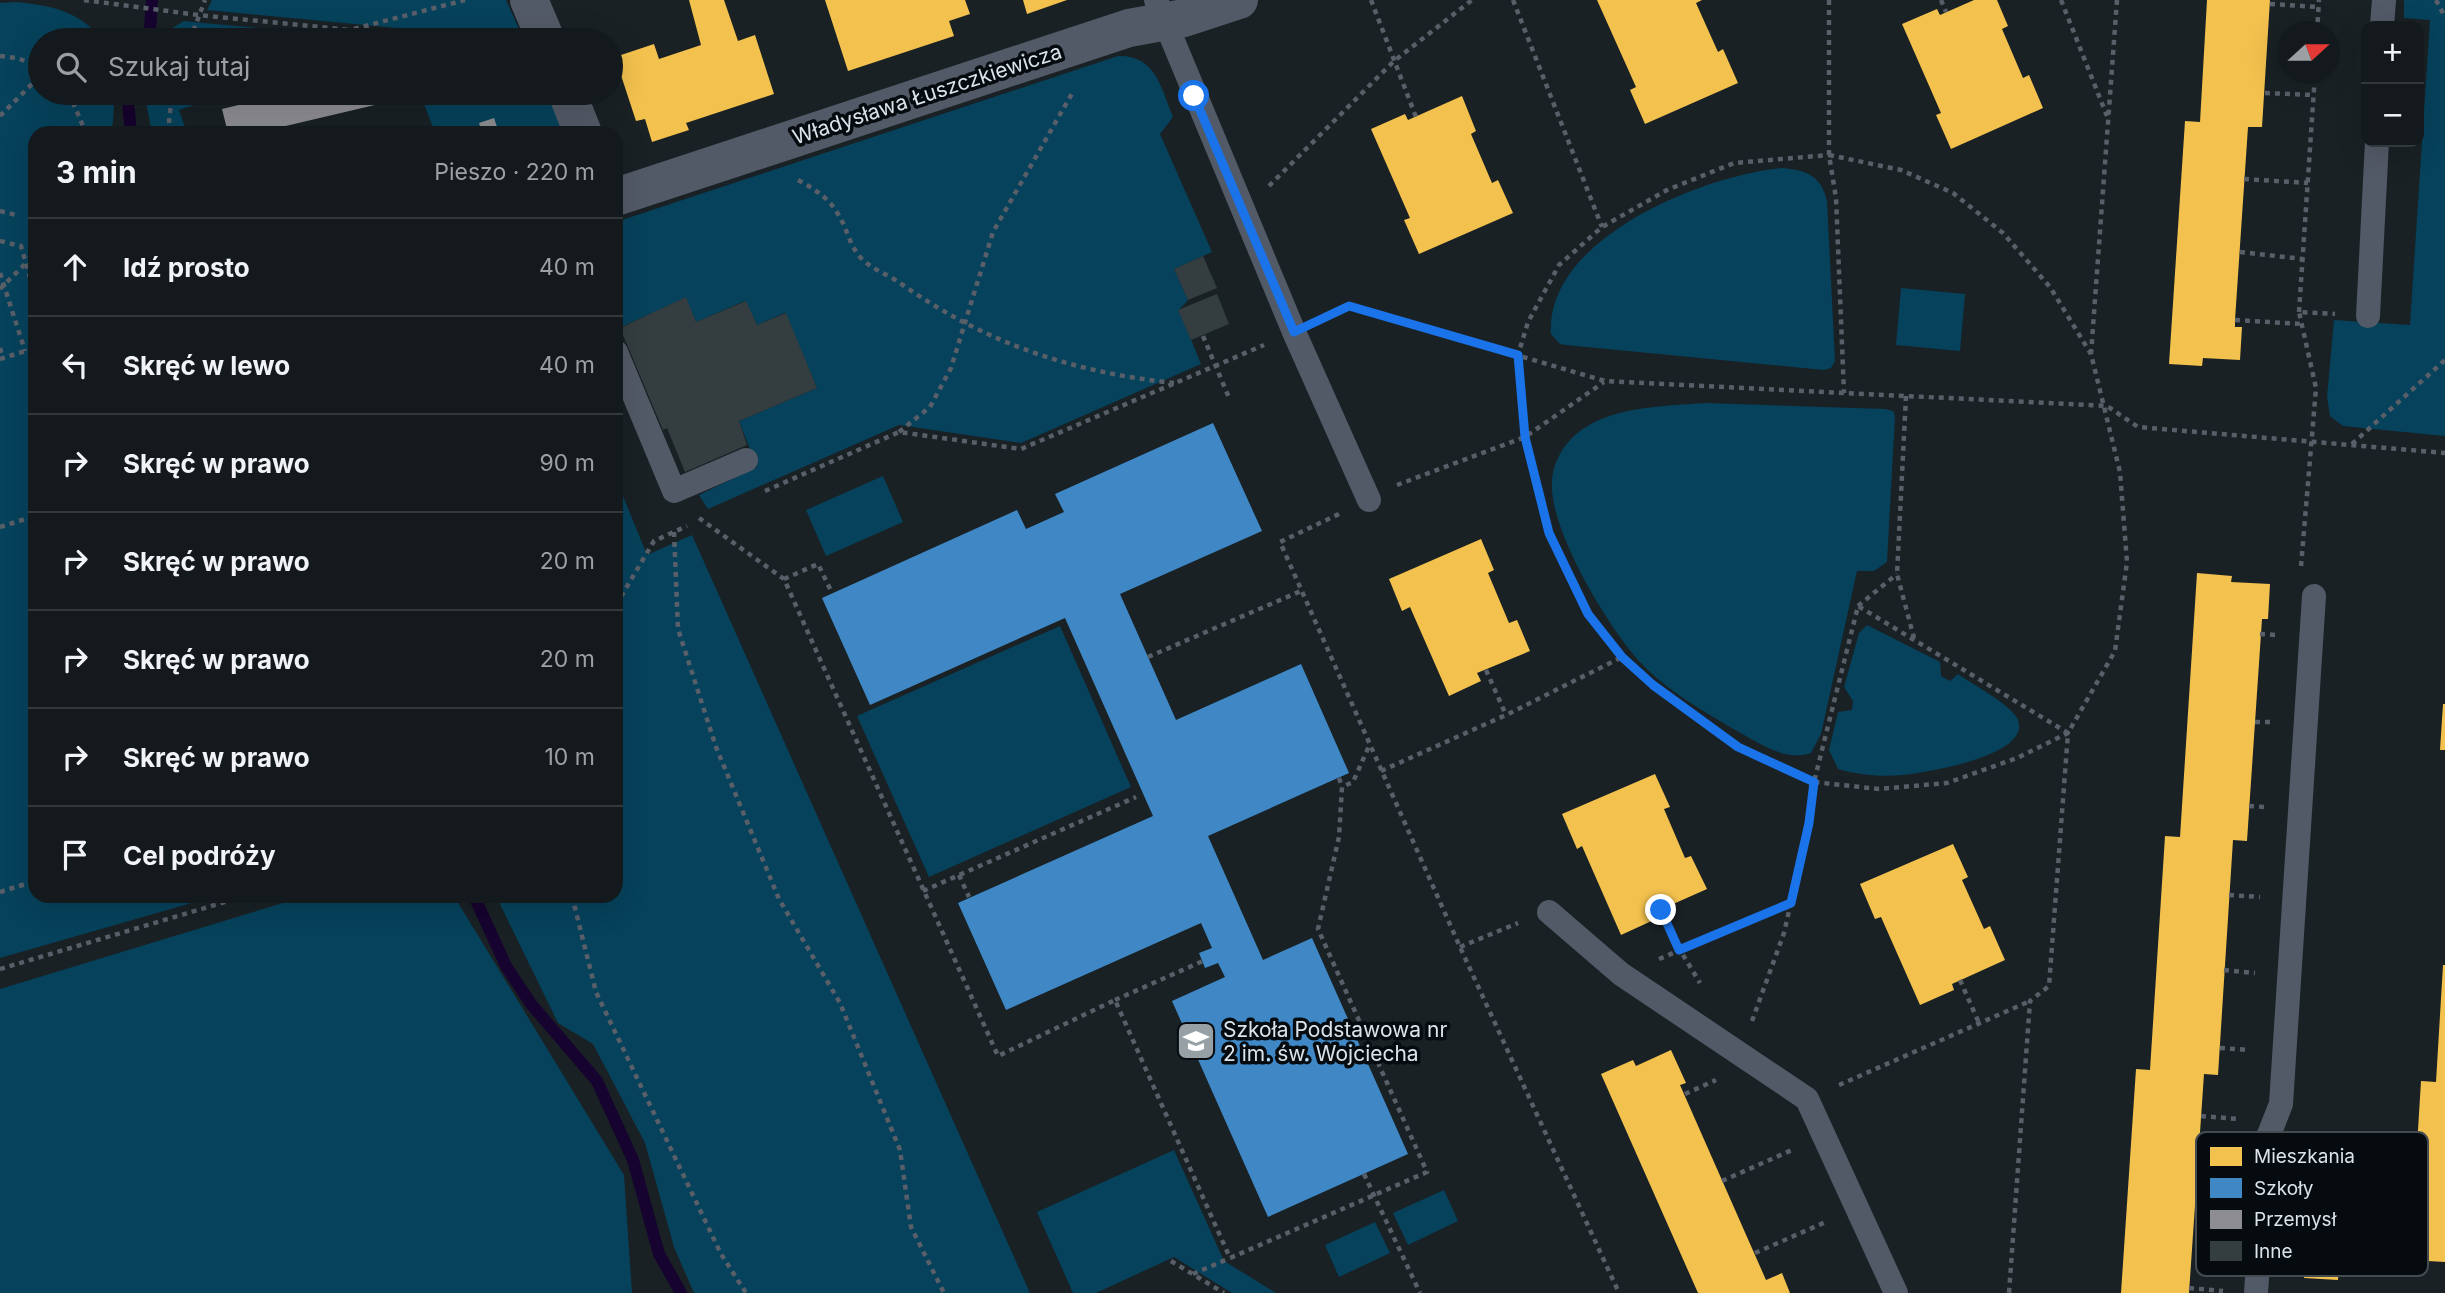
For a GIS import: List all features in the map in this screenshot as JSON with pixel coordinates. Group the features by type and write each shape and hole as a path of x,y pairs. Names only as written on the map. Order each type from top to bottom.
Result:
{"street":[{"path":"528,0 540,28"},
{"name":"Władysława Łuszczkiewicza","path":"623,195 1097,38 1159,11 1239,0"},
{"path":"572,105 580,126"}],"lane":[{"path":"2382,21 2384,0"},
{"path":"1159,11 1294,332 1369,500"},
{"path":"2368,316 2377,147"},
{"path":"623,369 674,491 746,460"},
{"path":"2270,1132 2281,1104 2314,596"},
{"path":"1549,912 1621,974 1807,1099 1896,1293"}],"path":[{"path":"84,0 106,5 328,28"},
{"path":"194,28 205,0"},
{"path":"356,28 465,0"},
{"path":"1371,0 1416,117"},
{"path":"1283,172 1394,61 1472,0"},
{"path":"1513,0 1602,227"},
{"path":"1829,0 1829,155 1836,198 1844,393"},
{"path":"1941,0 1946,12"},
{"path":"2061,0 2108,120"},
{"path":"2091,354 2117,0"},
{"path":"2318,21 2319,0"},
{"path":"2436,0 2445,17"},
{"path":"2270,4 2319,7"},
{"path":"763,492 899,432 930,407 951,368 993,232 1063,112 1097,38"},
{"path":"0,57 28,62"},
{"path":"2314,596 2299,580 2316,388 2299,312 2315,84"},
{"path":"0,116 28,92"},
{"path":"2265,93 2314,95"},
{"path":"74,105 83,126"},
{"path":"171,126 172,105"},
{"path":"1807,1099 2030,1001 2049,986 2068,733 2115,652 2127,562 2120,472 2106,406 2091,354 2050,287 2003,233 1953,193 1901,170 1829,155 1734,163 1667,190 1602,227 1559,265 1528,322 1518,355 1525,437 1549,533 1588,614 1622,657 1653,685 1738,747 1814,782 1879,789 1947,783 2017,758 2068,733"},
{"path":"793,177 819,191 838,214 860,257 928,304 965,325 1041,356 1114,376 1174,383"},
{"path":"2244,179 2308,183"},
{"path":"0,211 16,215"},
{"path":"0,241 21,246 28,270"},
{"path":"2240,252 2302,259"},
{"path":"2,286 26,263"},
{"path":"0,274 24,351"},
{"path":"899,432 1021,449 1349,306 1605,381 2106,406 2138,427 2445,453"},
{"path":"2299,312 2368,316"},
{"path":"2235,320 2302,324"},
{"path":"1203,336 1230,400"},
{"path":"0,348 1,358 28,350"},
{"path":"2351,445 2445,360"},
{"path":"1605,381 1525,437 1402,483 1280,542 1369,746 1618,1293"},
{"path":"1906,396 1896,574 1914,638"},
{"path":"674,491 701,520 784,579 998,1056 1203,961"},
{"path":"623,594 654,541 713,514"},
{"path":"0,527 28,518"},
{"path":"674,532 678,629 716,747 779,899 840,1003 900,1150 911,1227 944,1293"},
{"path":"784,579 818,564 832,593"},
{"path":"1740,1053 1784,933 1809,823 1814,782 1858,606 1896,574"},
{"path":"1148,657 1302,591"},
{"path":"1858,606 2068,733"},
{"path":"1381,771 1506,715 1622,657"},
{"path":"1486,670 1506,715"},
{"path":"1342,787 1353,782 1369,746"},
{"path":"1193,1274 1427,1172 1318,929 1339,836 1342,787 1339,778"},
{"path":"923,891 1136,797"},
{"path":"959,875 969,897"},
{"path":"0,891 28,883"},
{"path":"0,969 222,903"},
{"path":"574,903 596,992 721,1254 746,1293"},
{"path":"1679,950 1791,903"},
{"path":"1661,910 1679,950 1713,1004 1716,1022 1713,1034"},
{"path":"1460,947 1549,912"},
{"path":"1959,980 1979,1023"},
{"path":"1115,1000 1230,1258"},
{"path":"2009,1293 2030,1001"},
{"path":"1722,1181 1824,1135"},
{"path":"1364,1174 1420,1293"},
{"path":"1755,1253 1857,1208"},
{"path":"1171,1261 1224,1293"}],"shaded area":[{"path":"212,0 506,0 519,28 397,28 207,10"},
{"path":"2404,0 2445,0 2445,436 2343,426 2330,416 2327,397 2334,320 2410,325 2422,147 2424,147 2430,20 2404,18"},
{"path":"0,3 41,5 64,11 92,28 28,28 28,105 114,105 113,126 28,126 28,903 192,903 0,958"},
{"path":"184,21 260,28 172,28"},
{"path":"1118,56 1131,57 1149,67 1160,85 1173,117 1160,134 1212,252 1174,269 1188,300 1179,310 1201,364 1021,443 899,425 708,509 699,495 757,467 739,421 817,388 785,313 757,325 745,301 696,322 685,298 623,326 623,220"},
{"path":"147,105 194,105 179,110 185,126 151,126"},
{"path":"424,105 552,105 561,126 432,126"},
{"path":"1782,168 1799,170 1812,176 1821,186 1827,201 1835,361 1831,368 1824,370 1566,345 1560,344 1551,334 1556,300 1574,269 1601,241 1635,218 1673,198 1712,183"},
{"path":"1901,288 1965,294 1960,351 1896,345"},
{"path":"1705,403 1885,409 1893,411 1895,416 1887,562 1874,571 1857,571 1821,734 1811,753 1792,755 1763,746 1687,700 1651,673 1628,647 1598,604 1571,552 1554,504 1552,484 1557,459 1572,438 1586,427 1628,411"},
{"path":"883,476 903,522 826,556 806,510"},
{"path":"623,496 647,555 692,535 1030,1293 694,1293 674,1247 645,1143 593,1044 558,1023 499,903 623,903"},
{"path":"1867,625 1940,662 1941,676 1950,681 1958,674 2000,701 2018,720 2018,733 2009,744 1993,753 1931,771 1886,776 1838,769 1829,750 1838,712 1852,710 1853,701 1844,687 1859,633"},
{"path":"1060,626 1131,787 929,877 857,716"},
{"path":"283,903 458,903 624,1175 632,1293 0,1293 0,989"},
{"path":"1174,1150 1224,1261 1276,1293 1232,1293 1174,1257 1096,1293 1073,1293 1037,1212"},
{"path":"1444,1190 1458,1221 1408,1245 1393,1213"},
{"path":"1375,1222 1390,1253 1339,1277 1325,1245"}],"building: Mieszkania":[{"path":"689,0 724,0 738,41 755,35 774,94 686,123 689,130 652,142 645,119 636,121 623,81 623,54 654,44 659,59 701,45"},
{"path":"825,0 965,0 970,14 949,21 954,36 848,71"},
{"path":"1023,0 1067,0 1027,14"},
{"path":"1597,0 1702,0 1696,3 1718,52 1723,49 1738,83 1645,124 1630,90 1636,87"},
{"path":"1974,0 1997,0 2008,26 2002,29 2023,78 2029,75 2043,108 1951,149 1936,115 1941,113 1902,24 1937,9 1940,15"},
{"path":"2207,0 2270,0 2262,127 2248,127 2235,320 2235,327 2242,327 2240,360 2203,358 2202,366 2169,364 2185,121 2200,122"},
{"path":"1462,96 1476,131 1471,134 1492,183 1498,180 1513,213 1419,254 1404,220 1410,218 1371,129 1405,114 1408,120"},
{"path":"1481,539 1494,570 1488,573 1509,623 1517,620 1530,651 1477,673 1481,681 1449,696 1410,607 1402,611 1389,579"},
{"path":"2197,573 2232,576 2231,582 2270,584 2268,619 2262,619 2247,841 2233,840 2218,1075 2204,1074 2200,1132 2196,1132 2196,1191 2189,1293 2121,1293 2136,1069 2150,1070 2165,836 2180,837"},
{"path":"2443,704 2445,750 2440,750"},
{"path":"1655,774 1670,807 1664,809 1685,858 1691,856 1707,889 1653,913 1656,919 1621,935 1582,846 1577,849 1562,814"},
{"path":"1953,844 1968,877 1962,880 1984,929 1990,926 2005,960 1952,984 1954,990 1920,1005 1881,917 1875,919 1860,884"},
{"path":"2445,965 2445,1262 2428,1261 2428,1132 2418,1132 2421,1081 2436,1082"},
{"path":"1671,1050 1686,1083 1680,1085 1766,1280 1782,1273 1790,1293 1698,1293 1601,1074 1633,1060 1636,1066"},
{"path":"2304,1276 2338,1276 2338,1280"}],"building: Szkoły":[{"path":"1213,423 1262,531 1120,594 1176,720 1301,664 1349,773 1208,836 1263,960 1312,938 1408,1154 1268,1217 1172,1001 1225,977 1218,963 1205,968 1199,953 1212,948 1201,923 1006,1010 958,903 1153,816 1065,618 870,705 822,598 1017,510 1026,529 1064,512 1055,494"}],"building: Przemysł":[{"path":"238,105 375,105 286,126 226,126 222,109"},
{"path":"494,118 497,126 480,126 479,123"}],"building: Inne":[{"path":"1203,256 1217,288 1188,300 1174,269"},
{"path":"1217,294 1229,324 1191,340 1178,310"},
{"path":"686,297 696,322 746,301 757,325 786,313 817,388 739,421 747,445 685,472 667,428 663,430 623,335 623,327"}],"waterway":[{"path":"150,28 152,0"},
{"path":"128,105 130,126"},
{"path":"477,903 506,966 531,1004 597,1081 633,1160 659,1254 681,1293"}],"place":[{"name":"Szkoła Podstawowa nr 2 im. św. Wojciecha","path":"1196,1041"}],"route":[{"path":"1194,96 1294,332 1349,306 1518,355 1525,437 1549,533 1588,614 1622,657 1653,685 1738,747 1814,782 1809,823 1791,903 1679,950 1661,910"}]}
